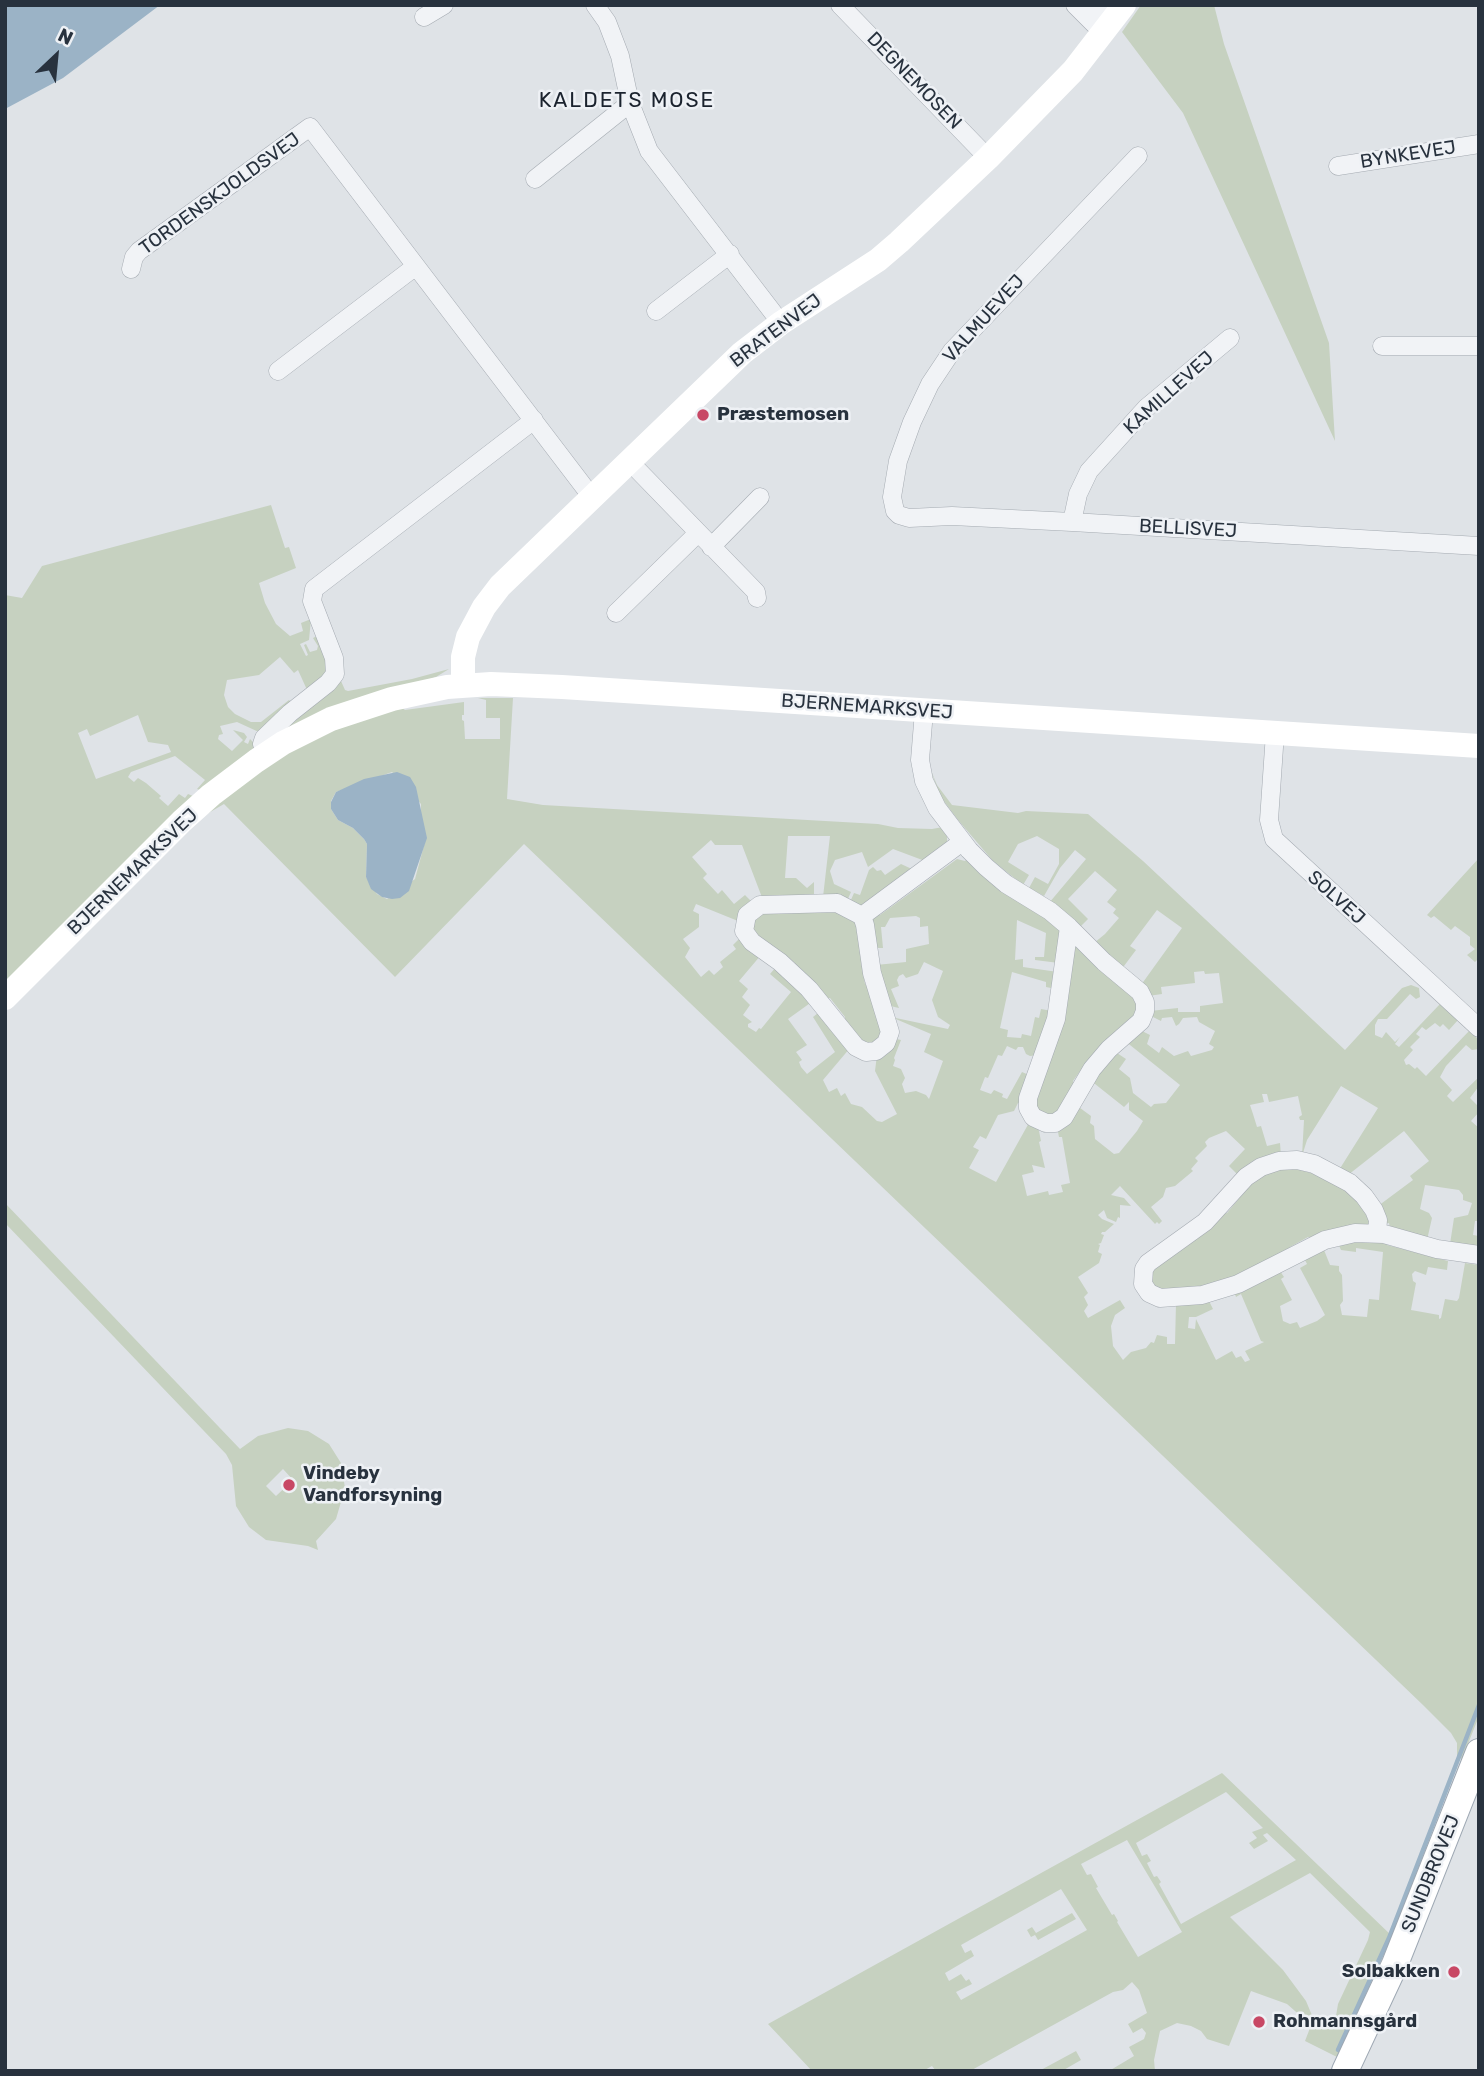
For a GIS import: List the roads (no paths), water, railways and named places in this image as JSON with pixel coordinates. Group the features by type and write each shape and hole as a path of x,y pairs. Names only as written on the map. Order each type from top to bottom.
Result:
{"main road":[{"name":"SUNDBROVEJ","path":"1345,2071 1395,1964 1479,1752"}],"street":[{"path":"424,16 444,5"},
{"path":"595,5 607,22 620,56 630,103 649,151 781,323"},
{"name":"DEGNEMOSEN","path":"839,5 988,158"},
{"name":"BRATENVEJ","path":"463,685 463,657 468,637 484,607 500,586 742,354 781,323 878,260 988,158 1073,71 1110,16 1075,5"},
{"path":"535,179 630,103"},
{"name":"TORDENSKJOLDSVEJ","path":"131,269 134,257 139,251 310,127 591,496"},
{"name":"BYNKEVEJ","path":"1338,166 1479,144"},
{"name":"VALMUEVEJ","path":"899,514 891,502 898,461 912,422 952,351 1138,156"},
{"path":"656,311 730,254"},
{"path":"278,371 416,266"},
{"name":"KAMILLEVEJ","path":"1072,522 1078,494 1089,471 1146,408 1230,338"},
{"path":"1382,346 1479,346"},
{"path":"267,753 261,744 268,734 333,677 335,663 312,601 314,589 534,420"},
{"path":"629,461 756,592 757,598"},
{"path":"711,547 760,497"},
{"name":"BELLISVEJ","path":"899,514 909,518 953,516 1479,546"},
{"path":"616,613 698,533"},
{"name":"BJERNEMARKSVEJ","path":"5,998 182,821 267,753 302,733 355,710 413,694 463,685 550,687 1479,746"},
{"path":"924,711 920,760 924,781 937,808 962,842 995,876 1050,911 1069,927 1140,992 1145,1002 1141,1021 1109,1049 1092,1069 1064,1117 1055,1123 1046,1123 1032,1117 1028,1098 1055,1019 1069,927"},
{"name":"SOLVEJ","path":"1276,733 1269,820 1274,839 1479,1028"},
{"path":"862,916 962,842"},
{"path":"837,903 862,916 872,974 890,1031 884,1045 871,1052 856,1047 809,989 780,962 751,942 745,935 743,926 749,911 765,904 837,903"},
{"path":"1377,1233 1378,1220 1374,1210 1350,1183 1314,1164 1297,1160 1279,1161 1261,1167 1246,1177 1205,1222 1148,1263 1144,1269 1143,1284 1149,1293 1160,1298 1202,1296 1244,1282 1325,1240 1355,1233 1377,1233 1437,1249 1479,1255"}],"water":[{"path":"5,5 160,5 63,78 5,109"},
{"path":"397,772 410,777 416,787 427,838 409,891 400,898 392,899 382,897 371,889 366,877 367,844 353,828 338,820 331,809 331,802 336,792 364,779"}],"waterway":[{"path":"1338,2050 1389,1938 1479,1705"}],"place":[{"name":"Præstemosen","path":"703,415"},
{"name":"Vindeby Vandforsyning","path":"289,1485"},
{"name":"Solbakken","path":"1454,1972"},
{"name":"Rohmannsgård","path":"1259,2022"}],"district":[{"name":"KALDETS MOSE","path":"627,101"}]}
